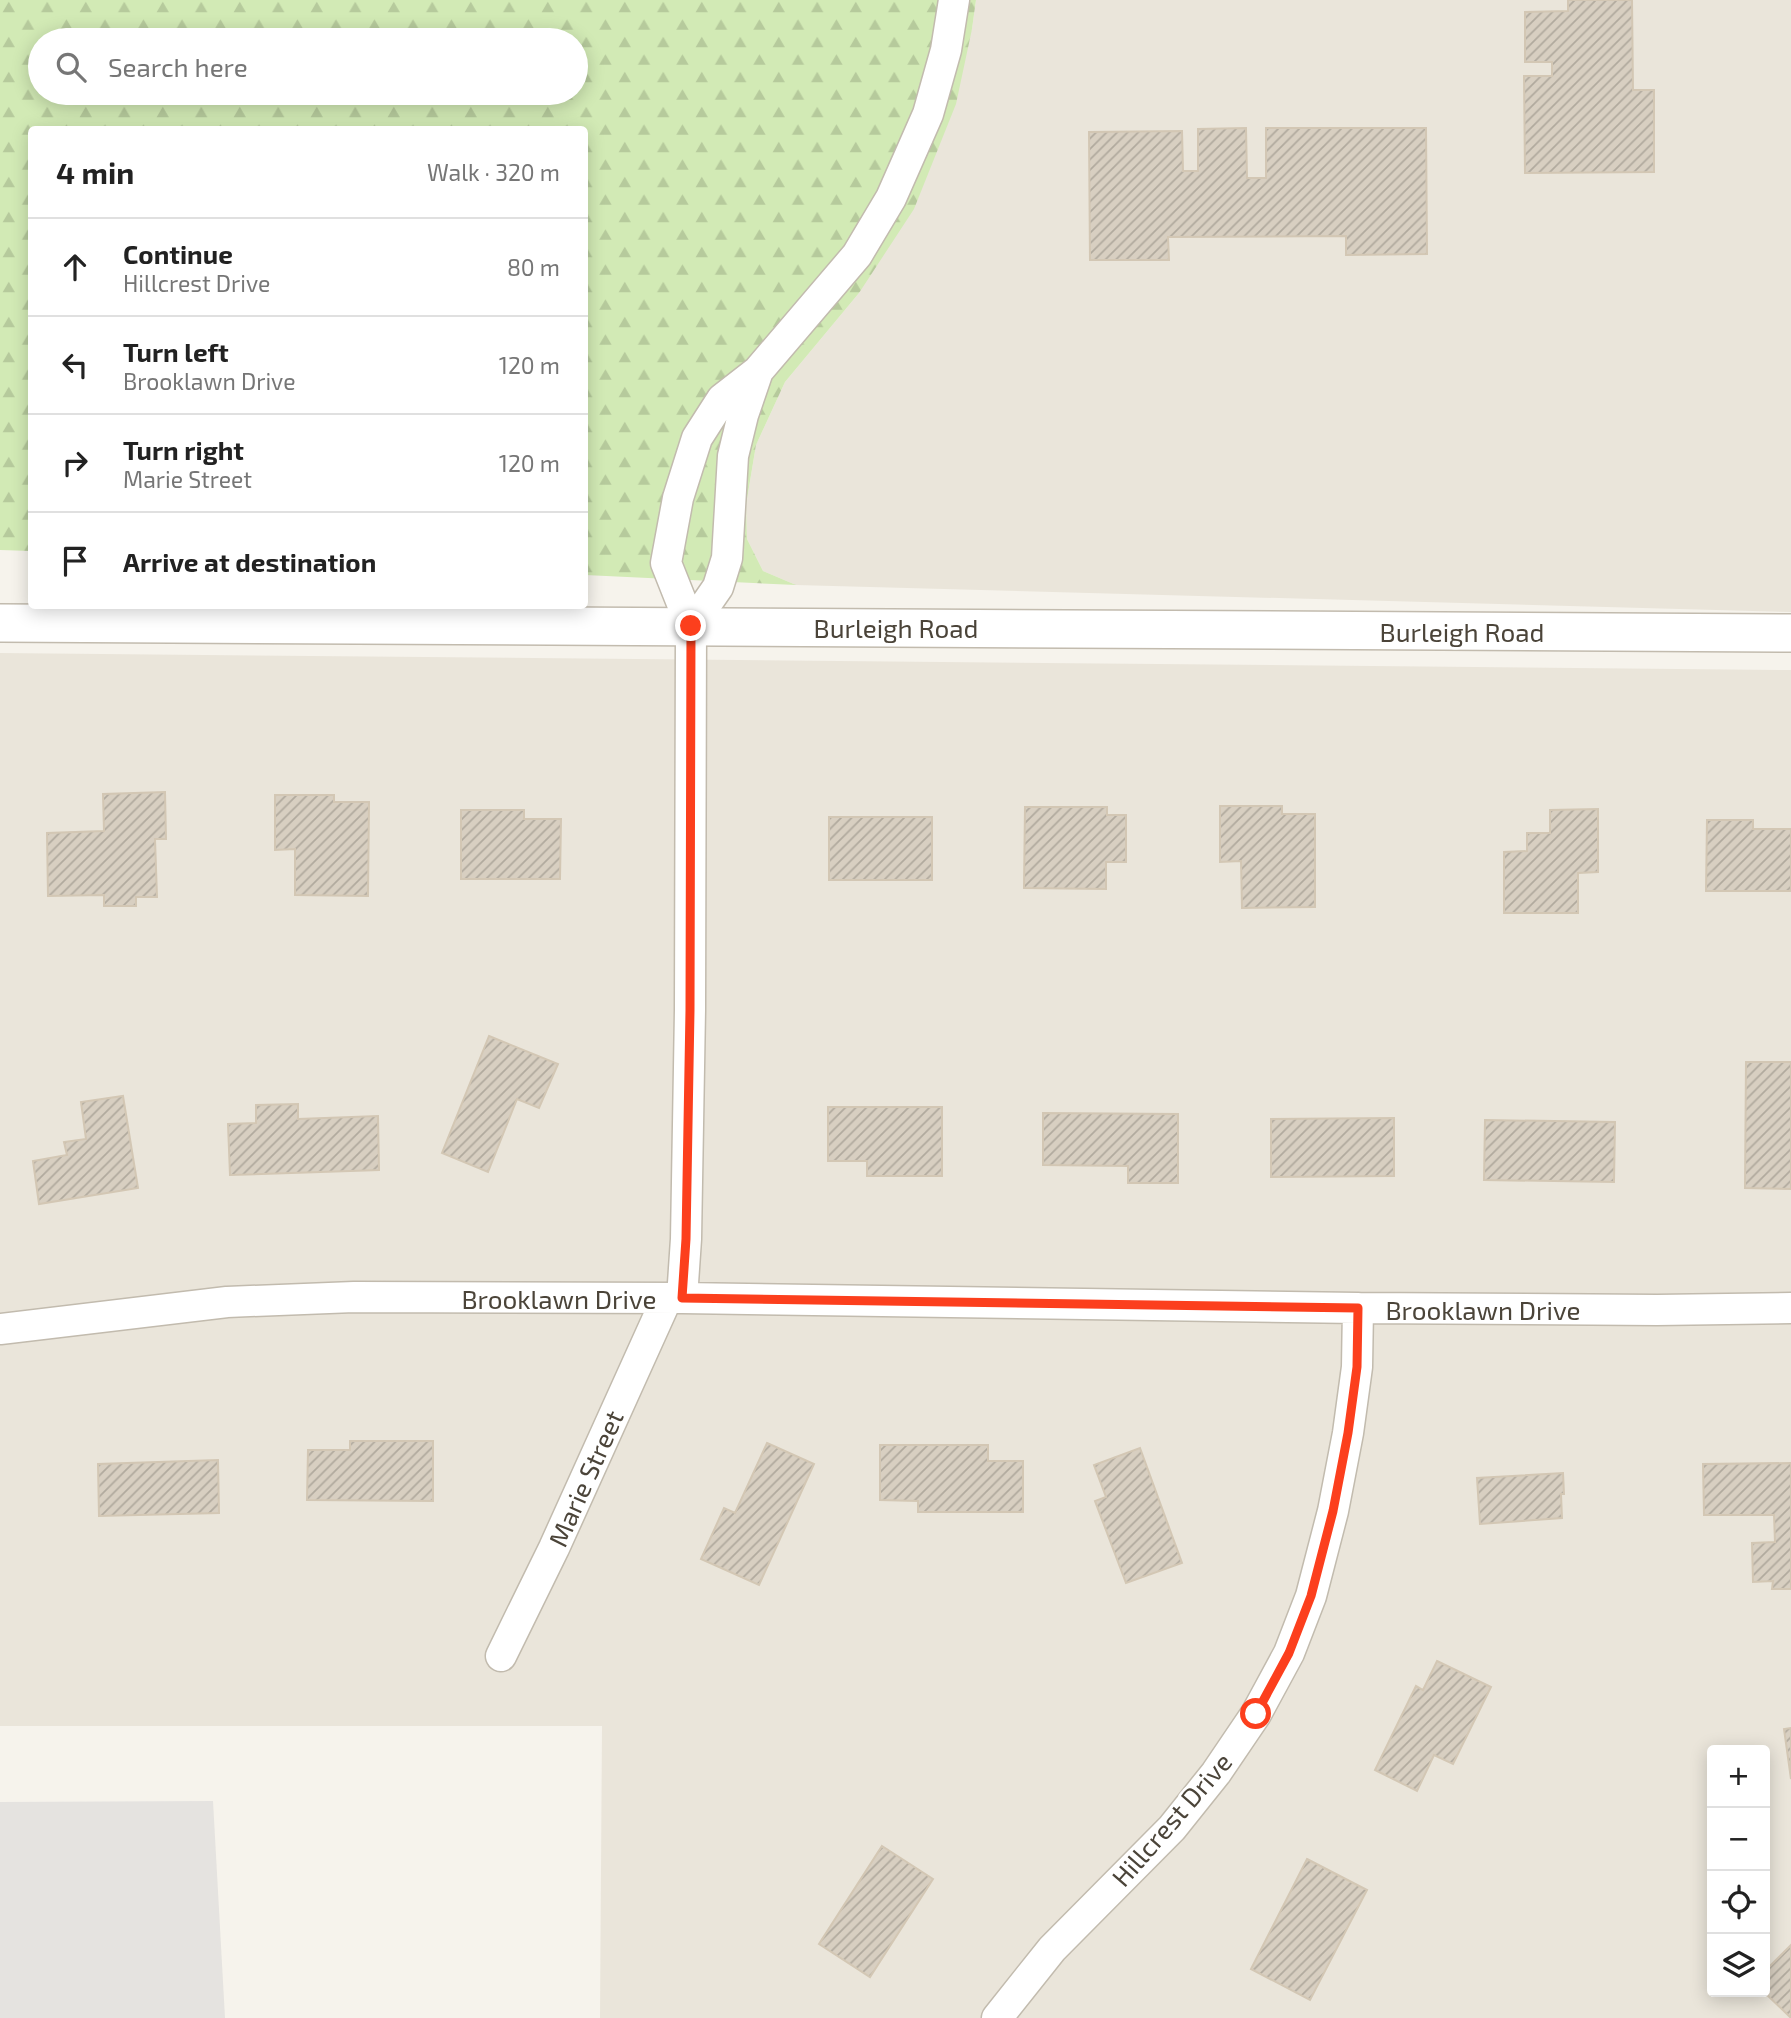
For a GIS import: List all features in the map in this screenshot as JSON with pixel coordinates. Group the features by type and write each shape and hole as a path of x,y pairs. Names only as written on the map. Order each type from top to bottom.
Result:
{"street":[{"path":"691,626 666,563 678,498 697,438 722,399 758,371 857,255 891,198 928,114 946,50 954,0"},
{"path":"691,626 718,587 727,558 733,456 758,371"},
{"name":"Burleigh Road","path":"0,623 1791,633"},
{"name":"Marie Street","path":"501,1656 675,1298 686,1239 690,1010 691,626"},
{"name":"Brooklawn Drive","path":"0,1329 227,1302 354,1297 675,1298 1358,1308 1791,1308"},
{"name":"Hillcrest Drive","path":"997,2018 1052,1949 1172,1828 1216,1773 1256,1714 1289,1653 1311,1596 1336,1498 1357,1367 1358,1308"}],"shaded area":[{"path":"976,0 1791,0 1791,612 796,585 763,571 747,539 746,505 756,445 785,382 859,293 972,29"},
{"path":"0,653 1791,670 1791,2018 600,2018 602,1726 0,1726"},
{"path":"213,1801 225,2018 0,2018 0,1802"}],"green space":[{"path":"0,0 976,0 956,104 914,209 859,293 785,382 756,445 746,505 747,539 763,571 796,585 588,575 588,126 28,126 28,551 0,550"}],"building":[{"path":"1568,0 1632,0 1633,90 1654,90 1654,172 1525,173 1524,76 1552,76 1552,62 1525,62 1525,12 1568,11"},
{"path":"1246,128 1247,178 1266,178 1266,128 1426,128 1427,254 1346,255 1346,236 1168,237 1169,260 1090,260 1089,132 1182,131 1183,171 1198,171 1198,129"},
{"path":"165,792 166,839 155,839 157,897 136,897 136,906 104,906 104,895 48,896 47,833 104,831 103,794"},
{"path":"275,795 334,795 334,802 369,802 368,896 295,895 295,849 275,850"},
{"path":"1220,806 1282,806 1282,814 1315,814 1315,907 1242,908 1241,861 1220,862"},
{"path":"1025,807 1107,807 1107,815 1126,815 1126,862 1106,862 1106,889 1024,888"},
{"path":"1598,809 1598,872 1578,873 1578,913 1504,913 1504,852 1527,851 1527,833 1550,833 1550,810"},
{"path":"461,810 524,810 524,819 561,819 560,879 461,879"},
{"path":"829,817 932,817 932,880 829,880"},
{"path":"1707,820 1753,820 1753,829 1791,829 1791,891 1706,891"},
{"path":"489,1036 558,1064 539,1108 517,1099 488,1172 442,1153"},
{"path":"1746,1062 1791,1062 1791,1189 1745,1188"},
{"path":"123,1096 138,1188 39,1204 33,1161 67,1155 64,1142 86,1139 81,1102"},
{"path":"298,1104 298,1119 378,1116 379,1170 230,1175 228,1124 256,1123 256,1105"},
{"path":"828,1107 942,1107 942,1176 867,1176 867,1161 828,1161"},
{"path":"1043,1113 1178,1114 1178,1183 1128,1183 1128,1166 1043,1165"},
{"path":"1394,1118 1394,1176 1271,1177 1271,1119"},
{"path":"1485,1120 1615,1122 1614,1182 1484,1180"},
{"path":"350,1441 433,1441 433,1501 307,1500 308,1450 350,1450"},
{"path":"767,1443 814,1464 759,1585 701,1559 724,1508 735,1513"},
{"path":"880,1445 988,1445 988,1461 1023,1461 1023,1512 918,1512 918,1501 880,1500"},
{"path":"1140,1448 1182,1563 1126,1583 1095,1501 1106,1497 1094,1465"},
{"path":"218,1460 219,1513 99,1516 98,1464"},
{"path":"1791,1463 1791,1589 1772,1589 1773,1581 1753,1582 1752,1543 1775,1542 1774,1515 1704,1515 1703,1464"},
{"path":"1563,1473 1562,1518 1480,1524 1477,1478"},
{"path":"1437,1661 1491,1687 1453,1764 1434,1755 1417,1791 1375,1770 1416,1686 1423,1690"},
{"path":"1791,1728 1791,1779 1784,1729"},
{"path":"882,1846 933,1879 870,1977 819,1944"},
{"path":"1307,1859 1367,1890 1310,2000 1251,1969"},
{"path":"1791,1945 1791,2018 1769,1997 1770,1966"}],"route":[{"path":"691,626 690,1010 686,1239 682,1298 1358,1308 1357,1367 1333,1511 1311,1596 1289,1653 1256,1714"}]}
